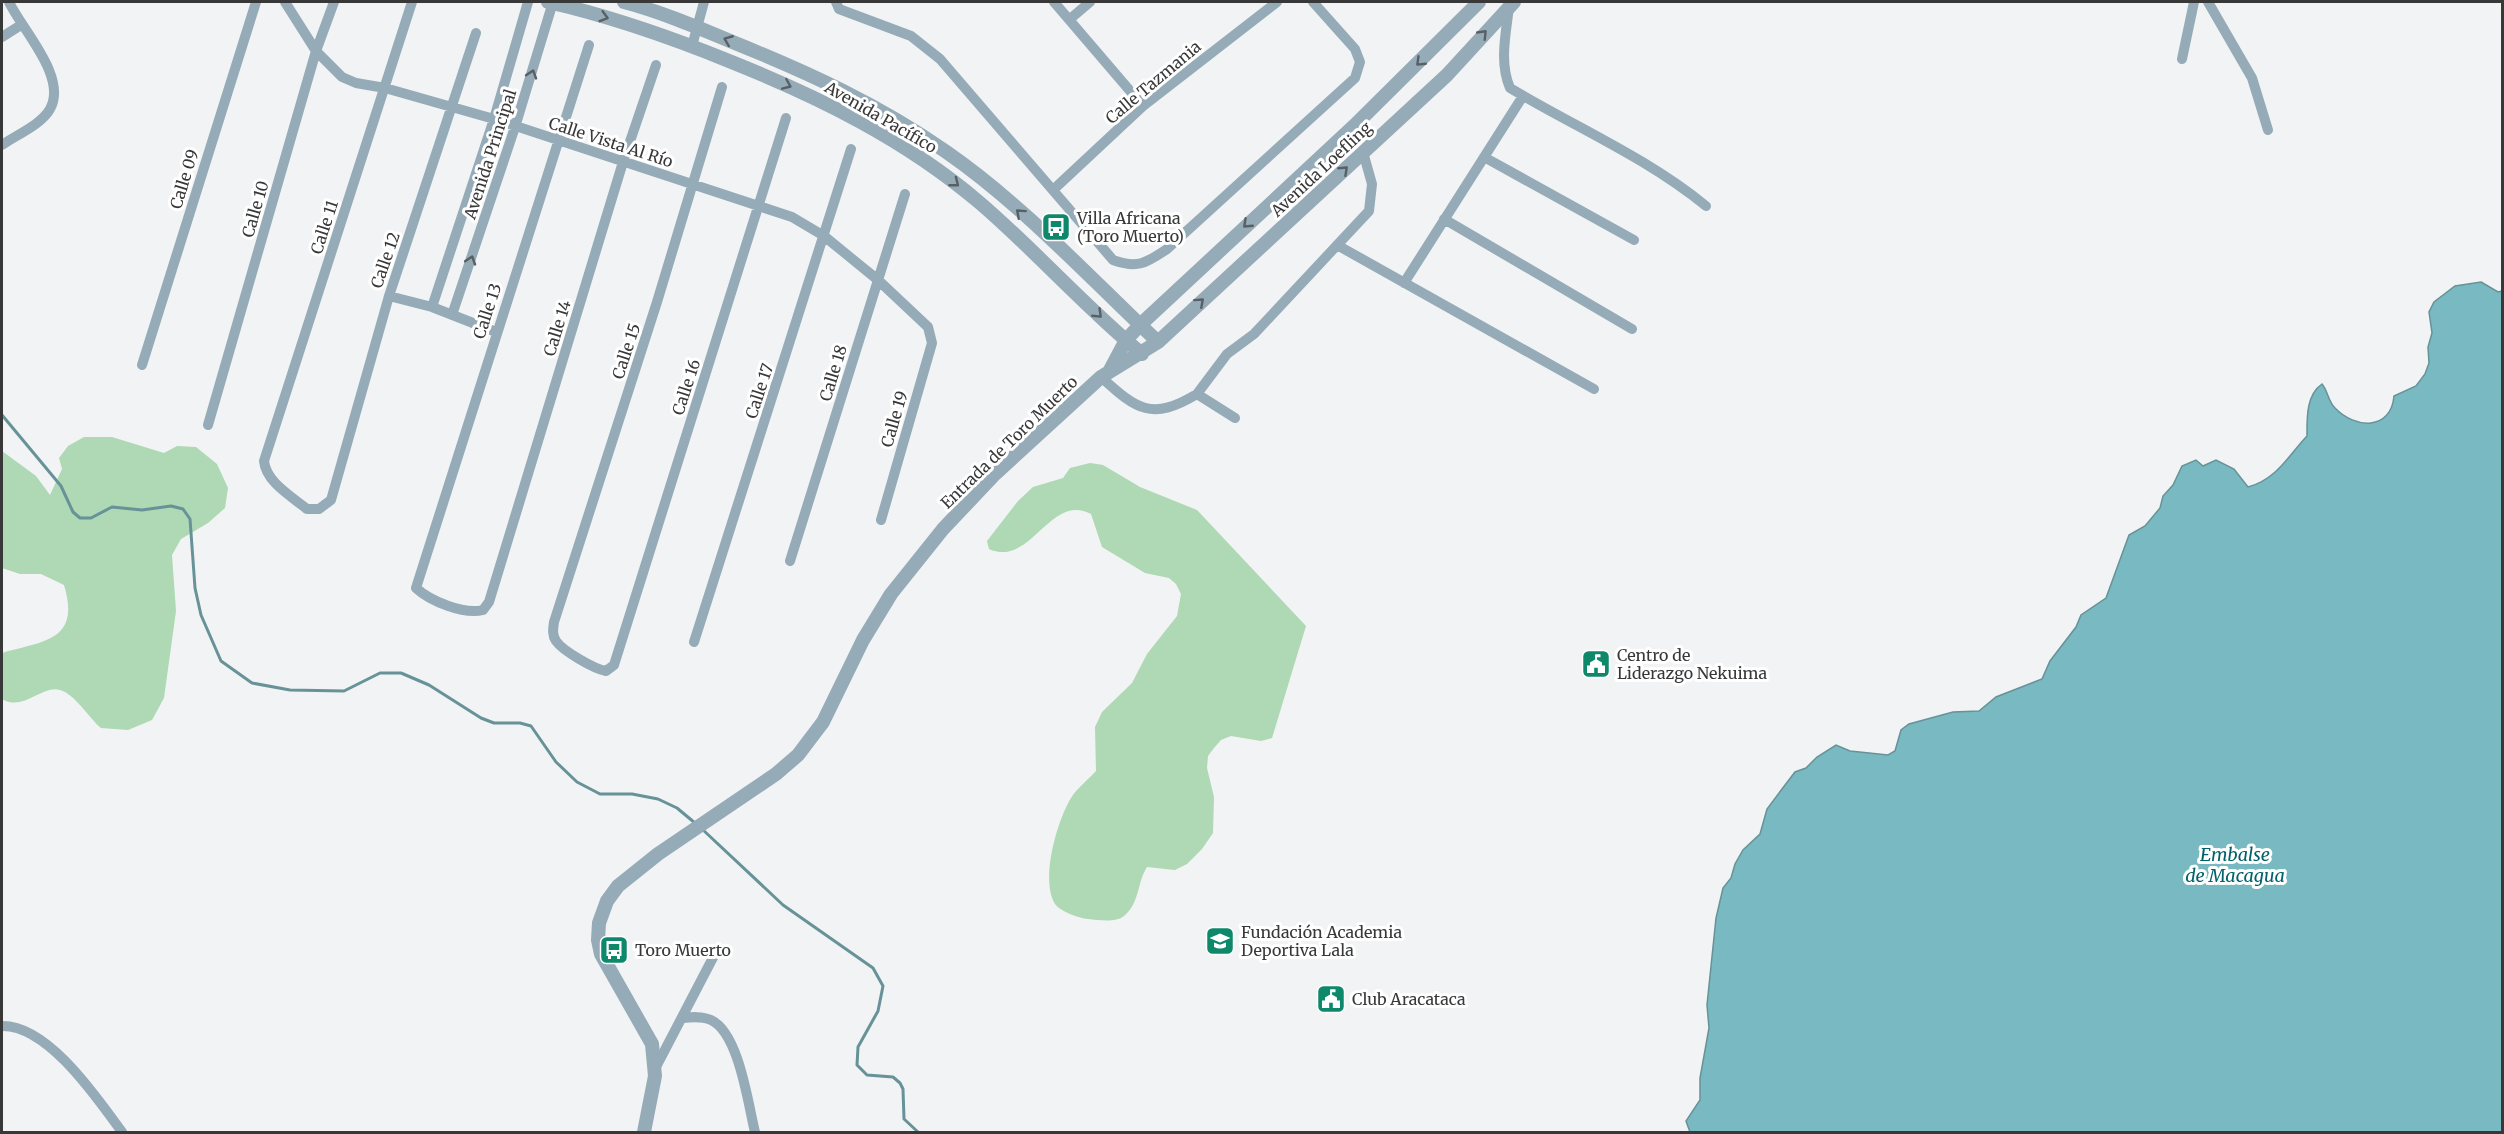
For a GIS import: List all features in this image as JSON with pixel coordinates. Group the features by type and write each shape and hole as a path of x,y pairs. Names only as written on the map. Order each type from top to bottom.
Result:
{"street":[{"path":"2,145 42,118 50,109 55,94 48,67 9,2"},
{"name":"Calle 09","path":"141,365 256,2"},
{"name":"Calle Vista Al Río","path":"285,2 316,51 342,77 356,83 385,88 494,119 792,217 824,236 878,280 928,327"},
{"name":"Calle 10","path":"208,425 316,51 334,2"},
{"name":"Calle 11","path":"331,500 319,509 307,509 271,479 265,470 264,461 412,2"},
{"name":"Avenida Principal","path":"432,307 494,119 528,2"},
{"name":"Avenida Principal","path":"452,315 515,127 551,2"},
{"name":"Avenida Pacífico","path":"551,2 625,23 692,46 815,97 877,130 935,167 1028,246 1142,354"},
{"name":"Avenida Pacífico","path":"624,2 697,27 824,80 887,113 946,152 1024,217 1158,342"},
{"path":"692,46 704,2"},
{"path":"836,2 839,9 849,16 911,36 940,59 1113,260 1130,266 1148,262 1167,249 1355,78 1360,62 1355,49 1313,2"},
{"path":"1054,2 1143,106"},
{"path":"1070,19 1090,2"},
{"name":"Calle Tazmania","path":"1053,190 1143,106 1276,2"},
{"path":"2182,59 2194,2"},
{"path":"2208,2 2252,78 2268,130"},
{"name":"Avenida Loefling","path":"1126,340 1354,126 1475,3"},
{"path":"1512,4 1505,76 1510,88 1643,162 1706,206"},
{"name":"Avenida Loefling","path":"1142,354 1158,342 1447,75 1512,4"},
{"path":"2,37 21,25"},
{"name":"Calle 12","path":"331,500 389,296 476,33"},
{"name":"Calle 13","path":"416,588 589,45"},
{"name":"Calle 14","path":"416,588 428,598 474,612 483,610 489,602 623,162 656,65"},
{"name":"Calle 15","path":"614,665 606,671 596,669 557,643 553,633 554,622 722,87"},
{"path":"1404,283 1523,96"},
{"name":"Calle 16","path":"614,665 786,118"},
{"name":"Calle 17","path":"694,642 851,149"},
{"path":"1105,375 1122,396 1142,408 1173,408 1197,394 1227,354 1254,334 1369,211 1372,184 1364,152"},
{"path":"1484,157 1634,240"},
{"name":"Calle 18","path":"789,561 905,194"},
{"path":"1444,219 1632,329"},
{"path":"1337,245 1594,389"},
{"path":"389,296 432,307 496,332"},
{"name":"Calle 19","path":"881,520 932,343 928,327"},
{"name":"Entrada de Toro Muerto","path":"1105,375 1126,340"},
{"name":"Entrada de Toro Muerto","path":"656,1067 646,1032 602,954 598,940 599,923 607,901 618,886 687,834 776,774 798,755 823,722 868,631 902,580 990,479 1105,375 1142,354"},
{"path":"1197,394 1235,418"},
{"path":"644,1132 656,1067 718,948"},
{"path":"683,1018 711,1020 727,1036 740,1069 755,1132"},
{"path":"2,1026 26,1030 81,1079 122,1132"}],"green space":[{"path":"84,437 112,437 164,453 177,446 196,447 217,464 228,488 225,508 208,523 181,539 172,555 176,611 164,698 152,720 128,730 101,728 71,696 60,690 46,691 25,701 10,702 2,699 2,653 55,636 63,628 67,618 68,604 64,585 41,574 20,574 2,568 2,451 36,476 50,495 62,469 59,458 68,446"},
{"path":"1090,463 1103,465 1140,487 1197,510 1306,626 1272,738 1261,741 1231,736 1221,740 1208,756 1207,768 1214,797 1213,833 1202,849 1187,864 1175,870 1147,867 1133,905 1124,916 1116,920 1075,916 1061,910 1055,904 1049,881 1052,851 1060,821 1071,798 1096,771 1095,727 1102,712 1132,683 1147,654 1177,616 1181,594 1176,584 1169,578 1145,573 1102,547 1091,514 1077,510 1064,513 1052,520 1017,548 1004,552 989,549 987,541 1018,501 1033,487 1063,478 1070,468"}],"water":[{"name":"Embalse de Macagua","path":"2481,282 2498,292 2502,291 2502,1132 1690,1132 1686,1121 1700,1100 1700,1078 1709,1028 1707,1005 1716,918 1723,888 1731,878 1735,864 1743,850 1760,834 1767,809 1795,772 1806,768 1817,757 1836,745 1850,751 1888,755 1895,751 1901,730 1909,724 1953,712 1979,711 1996,697 2042,679 2050,661 2076,627 2081,615 2106,598 2129,535 2145,526 2160,508 2163,496 2173,485 2182,466 2196,460 2203,466 2216,460 2234,469 2248,487 2258,484 2274,473 2307,436 2310,401 2322,384 2333,405 2343,415 2362,423 2379,421 2386,416 2394,396 2416,386 2425,374 2429,363 2428,347 2432,333 2429,312 2434,302 2455,286"}],"waterway":[{"path":"2,415 61,486 73,512 80,518 91,518 112,507 142,510 171,506 183,509 190,519 195,588 201,615 221,661 252,683 290,690 344,691 380,673 401,673 429,685 481,718 494,723 520,723 531,726 556,762 577,782 600,794 632,794 658,799 677,808 695,823"},
{"path":"702,829 783,905 873,968 883,986 878,1011 858,1047 857,1065 867,1075 893,1077 900,1083 903,1089 904,1119 918,1132"}],"place":[{"name":"Villa Africana (Toro Muerto)","path":"1056,227"},
{"name":"Centro de Liderazgo Nekuima","path":"1596,664"},
{"name":"Fundación Academia Deportiva Lala","path":"1220,941"},
{"name":"Toro Muerto","path":"614,950"},
{"name":"Club Aracataca","path":"1331,999"}]}
